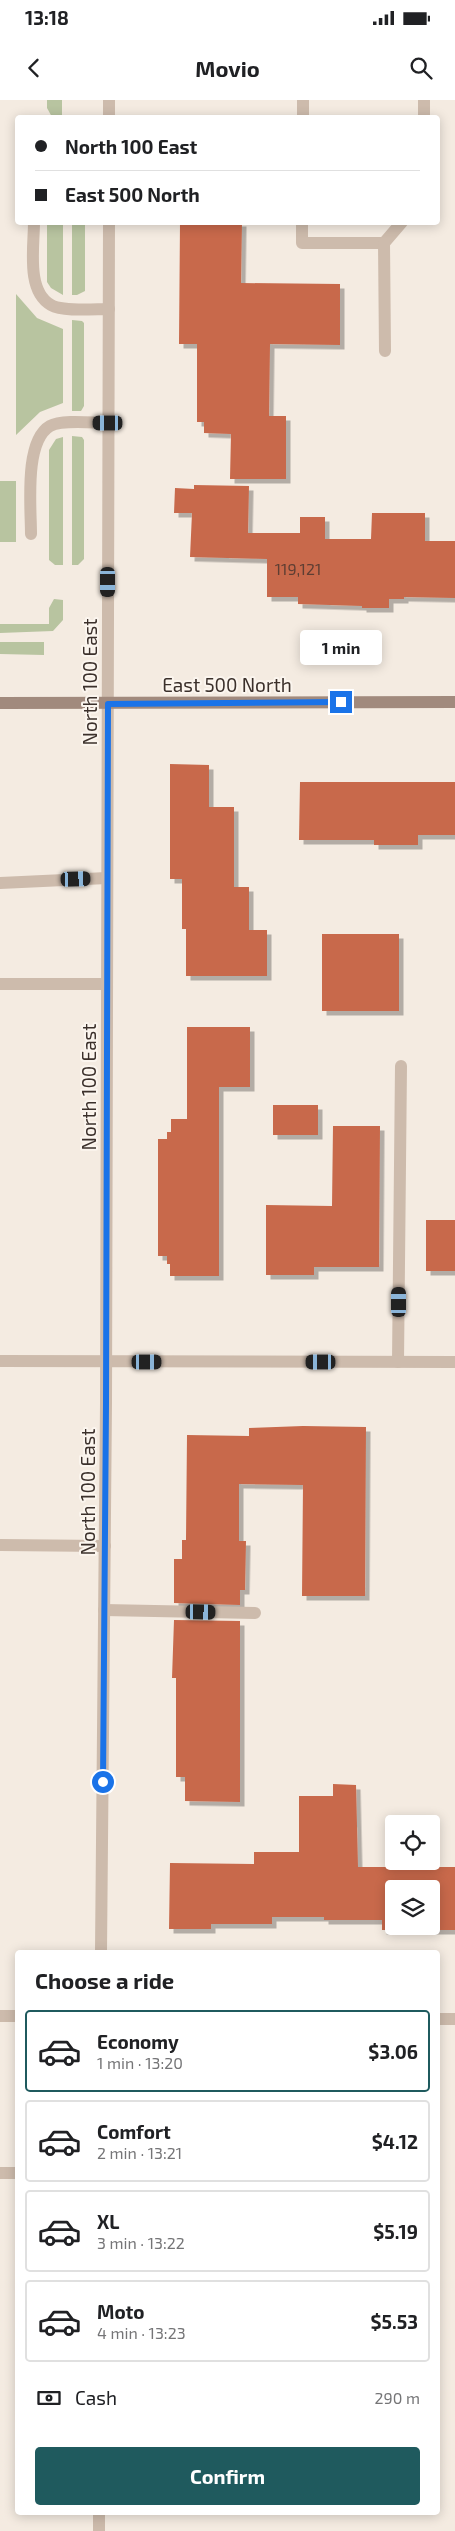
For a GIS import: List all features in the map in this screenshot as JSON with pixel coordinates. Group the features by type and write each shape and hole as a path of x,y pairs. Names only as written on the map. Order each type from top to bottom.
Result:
{"street":[{"path":"109,100 109,115"},
{"path":"303,100 303,115"},
{"path":"424,100 424,115"},
{"path":"34,225 34,271 42,297 52,306 74,309 109,309"},
{"name":"North 100 East","path":"102,1950 106,1362 109,225"},
{"path":"302,225 302,242 384,242"},
{"path":"386,351 384,242 399,225"},
{"path":"31,534 33,458 39,437 50,426 59,423 108,423"},
{"name":"East 500 North","path":"0,703 455,702"},
{"path":"0,883 107,878"},
{"path":"0,984 107,984"},
{"path":"398,1362 401,1066"},
{"path":"0,1361 455,1362"},
{"path":"0,1545 105,1546"},
{"path":"104,1610 255,1613"},
{"path":"0,2016 15,2016"},
{"path":"440,2019 455,2019"},
{"path":"0,2173 15,2173"},
{"path":"99,2515 99,2531"}],"green space":[{"path":"47,100 62,100 62,115 51,115 47,108"},
{"path":"47,225 63,225 63,295 51,288 47,282"},
{"path":"72,225 85,225 85,291 72,295"},
{"path":"16,294 37,318 63,329 63,403 40,412 16,435"},
{"path":"72,320 84,323 84,406 81,411 72,411"},
{"path":"72,436 82,437 84,440 84,559 78,565 72,565"},
{"path":"63,437 63,565 55,565 49,560 49,450 56,439"},
{"path":"0,481 16,481 16,542 0,542"},
{"path":"54,599 63,600 63,620 53,631 0,633 0,624 49,624 49,608"},
{"path":"0,642 44,642 44,655 0,654"}],"building":[{"path":"180,225 242,225 241,283 340,284 340,345 270,344 269,416 286,416 286,479 230,479 231,434 204,433 204,422 197,422 197,344 179,344"},
{"path":"194,485 249,486 248,533 300,533 300,517 325,517 325,539 371,539 372,513 425,513 425,541 455,541 455,598 404,597 404,599 389,599 389,608 362,608 362,606 298,604 298,597 267,597 267,559 190,557 192,513 174,513 175,488 194,489"},
{"path":"170,764 209,765 209,807 234,807 234,887 249,887 249,930 267,930 267,976 186,976 186,929 182,929 182,879 170,879"},
{"path":"300,782 455,782 455,835 418,835 418,845 374,845 374,840 299,840"},
{"path":"322,934 399,934 399,1011 322,1011"},
{"path":"187,1027 250,1027 250,1087 219,1087 219,1276 170,1276 170,1264 167,1264 167,1256 158,1256 158,1139 167,1139 167,1132 171,1132 171,1119 187,1119"},
{"path":"273,1105 318,1105 318,1135 273,1135"},
{"path":"333,1126 380,1126 379,1267 314,1267 314,1275 266,1275 266,1205 332,1206"},
{"path":"426,1220 455,1220 455,1271 426,1271"},
{"path":"303,1426 366,1427 365,1596 302,1596 303,1485 239,1484 239,1541 246,1541 245,1590 240,1590 240,1605 174,1603 174,1559 182,1559 182,1540 186,1540 187,1435 249,1436 249,1428"},
{"path":"174,1620 240,1621 240,1802 185,1801 185,1777 176,1777 176,1678 172,1678"},
{"path":"333,1784 356,1785 358,1867 385,1867 385,1870 440,1870 440,1867 455,1867 455,1930 440,1930 440,1880 385,1880 385,1930 382,1930 382,1920 324,1920 324,1917 272,1917 272,1924 211,1924 211,1929 169,1929 170,1863 254,1864 254,1852 299,1852 299,1796 333,1796"}],"route":[{"path":"103,1782 108,704 341,702"}]}
